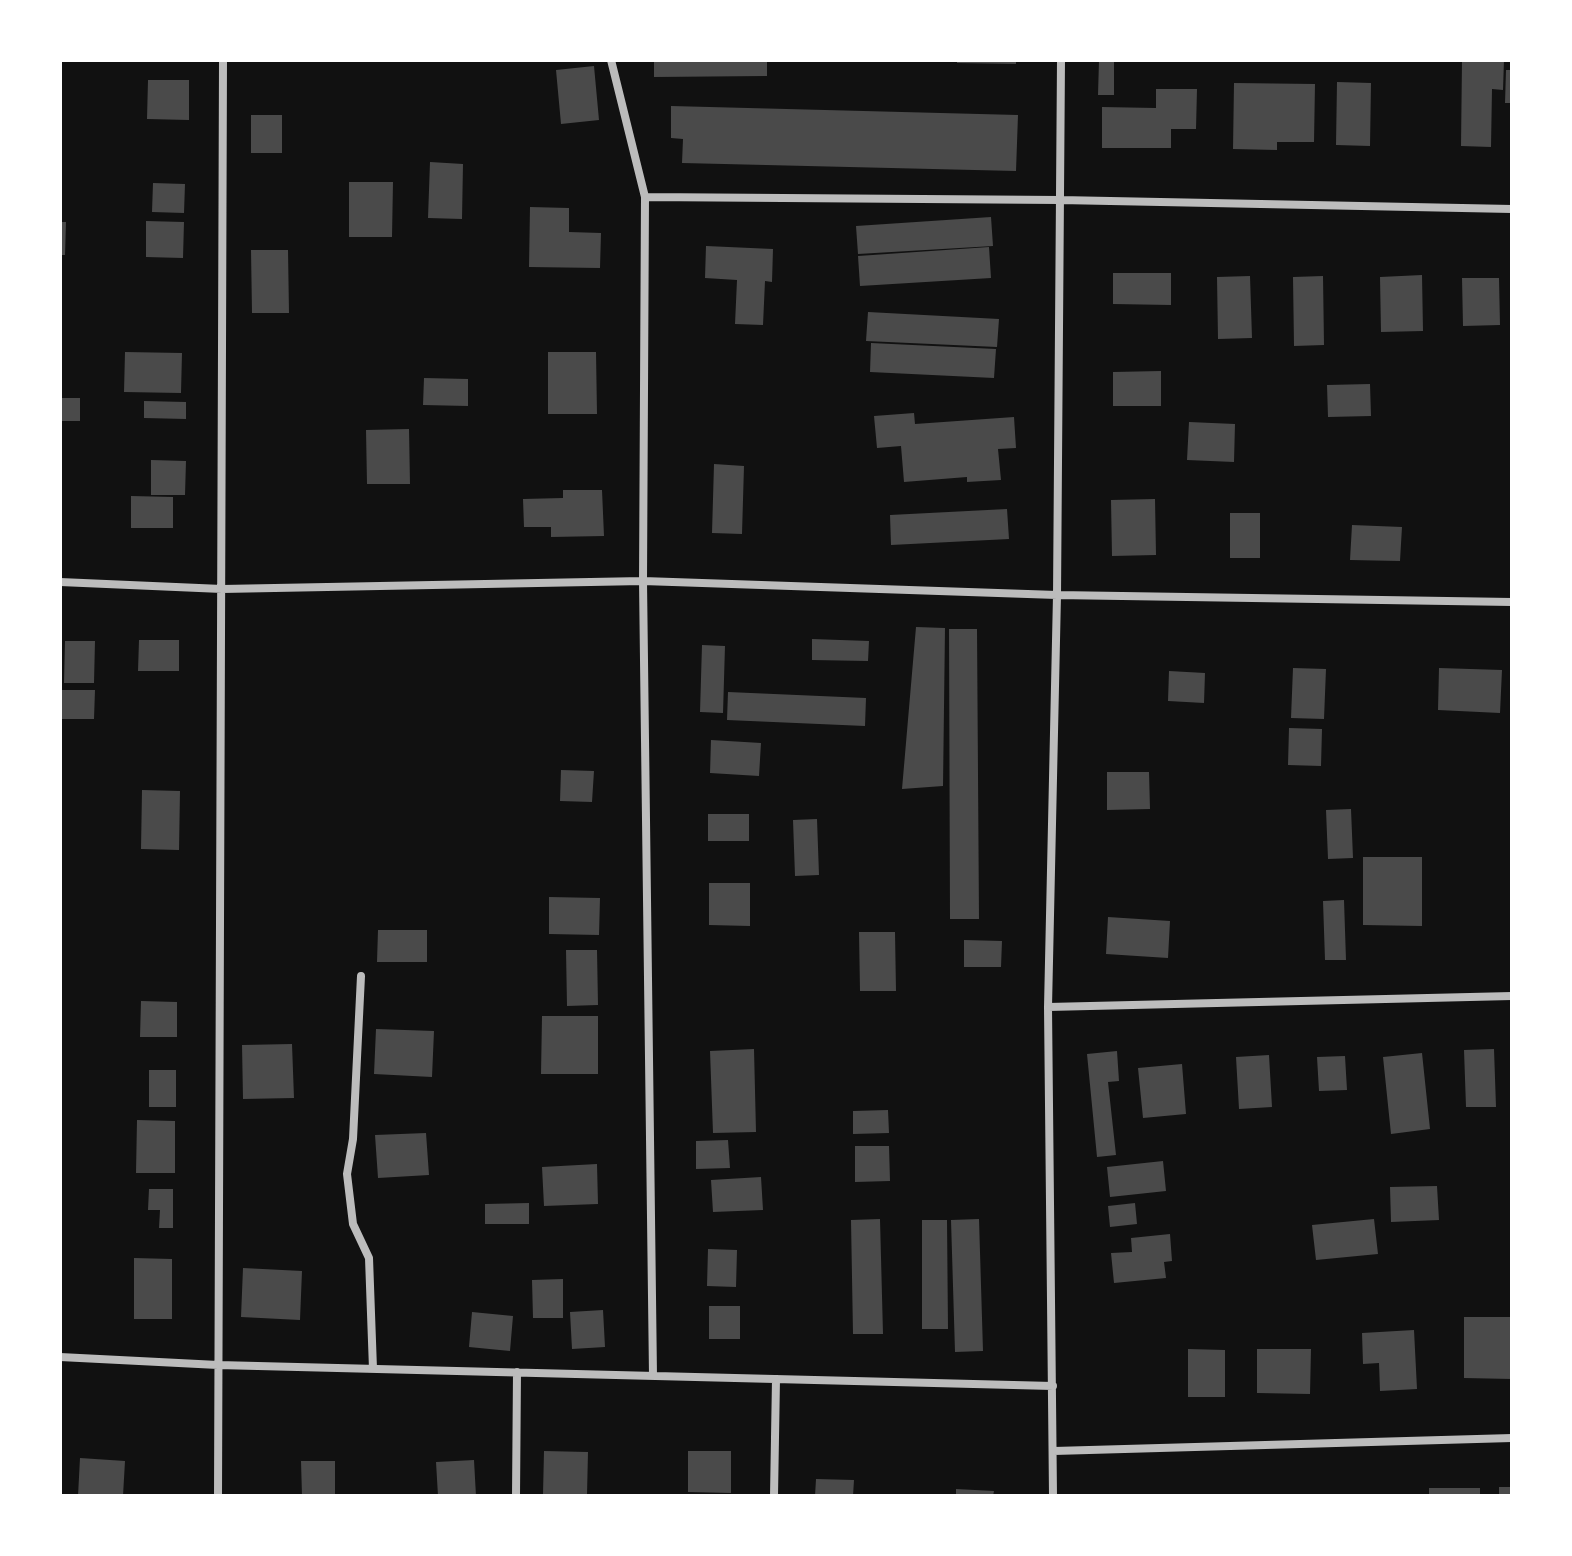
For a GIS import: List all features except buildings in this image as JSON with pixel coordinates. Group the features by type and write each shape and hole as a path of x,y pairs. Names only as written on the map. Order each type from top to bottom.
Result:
{"street":[{"path":"218,1496 223,60"},
{"path":"611,60 645,197 643,581 653,1376"},
{"path":"1053,1496 1048,1007 1057,595 1061,60"},
{"path":"645,197 1060,200 1512,209"},
{"path":"60,582 222,589 643,581 1057,595 1512,602"},
{"path":"361,976 353,1139 347,1174 353,1224 369,1258 373,1369"},
{"path":"1048,1007 1512,996"},
{"path":"60,1357 218,1365 1053,1386"},
{"path":"516,1496 517,1372"},
{"path":"774,1496 776,1379"},
{"path":"1054,1451 1512,1438"}]}
